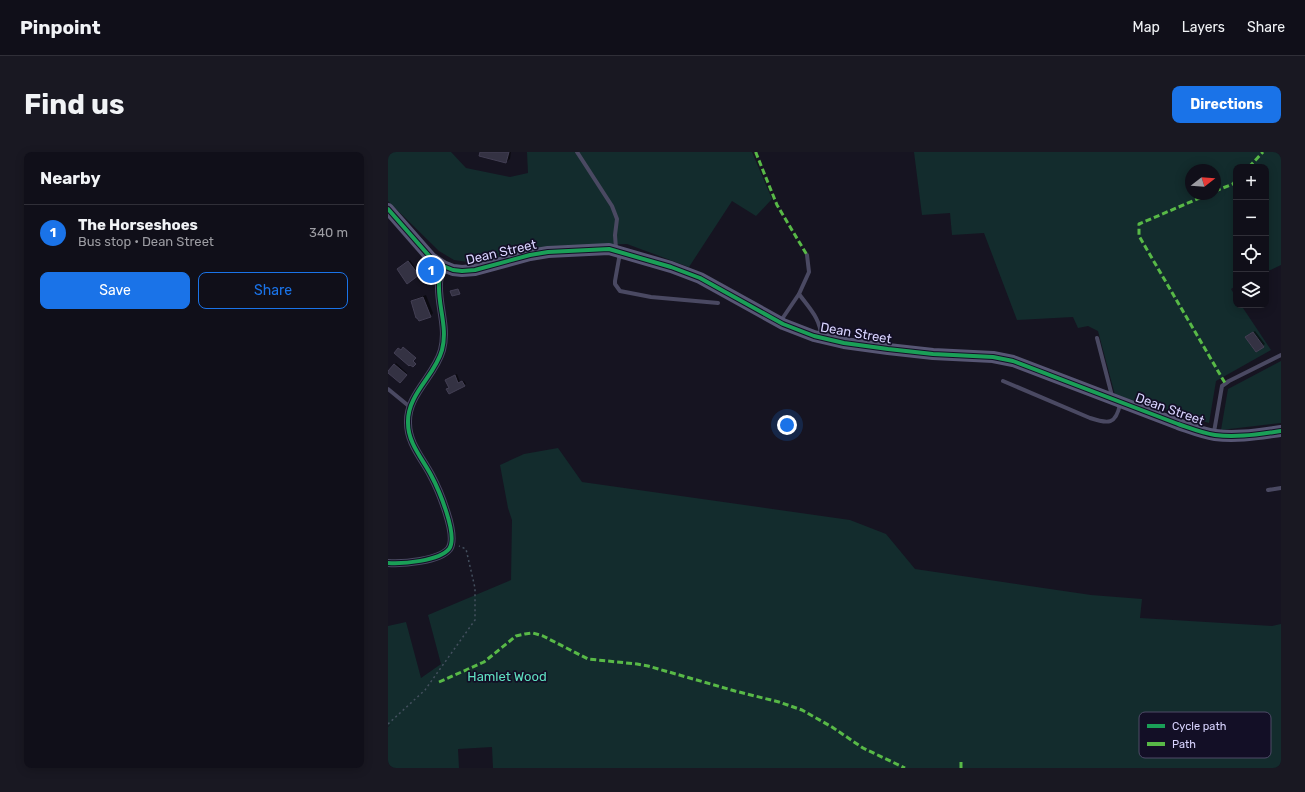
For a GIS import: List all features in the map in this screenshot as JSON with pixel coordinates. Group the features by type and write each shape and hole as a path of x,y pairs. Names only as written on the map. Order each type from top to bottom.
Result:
{"street":[{"name":"Dean Street","path":"388,209 431,258 443,266 453,270 462,271 488,267 530,255 548,252 609,249 671,267 700,278 780,322 821,338 844,343 888,349 934,354 993,357 1013,361 1196,430 1213,435 1246,436 1281,431"},
{"path":"388,563 433,558 441,555 449,549 452,543 450,524 444,506 431,475 414,447 410,436 408,423 411,402 431,373 442,350 445,336 439,284 443,266"}],"lane":[{"path":"577,152 612,206 617,219 615,235 618,252 615,284 620,291 651,297 718,303"},
{"path":"780,322 799,294 808,272 807,255"},
{"path":"799,294 817,318 821,330 821,338"},
{"path":"1004,381 1090,418 1109,422 1116,417 1116,400 1097,338"},
{"path":"1213,435 1222,386 1225,383 1281,355"},
{"path":"388,389 410,407"},
{"path":"1268,490 1281,488"}],"path":[{"path":"388,724 425,690 475,620 475,588 466,549 452,543"}],"green space":[{"path":"388,152 451,152 466,168 510,177 528,173 527,152 752,152 772,199 756,216 732,201 689,267 627,244 552,246 475,263 454,260 439,251 388,201"},
{"path":"914,152 1281,152 1281,265 1269,271 1269,164 1233,164 1233,288 1231,289 1233,292 1233,308 1243,308 1271,350 1216,381 1209,423 1115,395 1098,331 1088,326 1078,328 1073,317 1017,320 984,233 952,235 950,213 922,215","holes":["1253,332 1264,346 1256,352 1245,337"]},
{"path":"1281,361 1281,423 1221,430 1228,389"},
{"name":"Hamlet Wood","path":"558,448 582,482 850,520 886,534 915,569 1091,595 1142,599 1140,618 1272,626 1281,624 1281,768 493,768 492,747 458,749 459,768 388,768 388,727 391,724 388,726 388,626 406,622 421,678 441,664 428,615 511,580 512,520 508,508 500,465 524,454"}],"building":[{"path":"480,152 509,152 506,163 479,156"},
{"path":"408,261 419,275 407,284 397,269"},
{"path":"458,289 460,294 452,296 450,291"},
{"path":"423,297 431,317 419,321 416,318 411,301"},
{"path":"1253,332 1264,347 1256,352 1245,337"},
{"path":"403,347 416,358 413,361 416,364 413,367 410,365 409,366 394,353 398,348 401,350"},
{"path":"394,364 407,375 400,383 388,373"},
{"path":"455,375 458,383 462,381 465,386 449,394 446,389 449,388 445,380"}],"marked path":[{"path":"756,152 777,205 807,255"},
{"path":"1252,164 1263,152"},
{"path":"1221,189 1233,184"},
{"path":"1195,200 1139,224 1139,236 1225,383"},
{"path":"439,682 484,662 516,636 533,633 543,636 588,659 648,666 779,702 802,710 832,727 863,748 905,768"},
{"path":"961,760 961,768"}],"cycle path":[{"path":"388,209 431,258 443,266 453,270 475,270 530,255 548,252 609,249 671,267 700,278 783,324 814,336 844,343 888,349 933,354 993,357 1013,361 1178,424 1210,434 1240,436 1281,431"},
{"path":"388,563 402,563 429,559 444,553 449,549 451,543 450,523 438,490 410,437 408,423 412,403 416,394 434,368 444,342 439,292 439,280 443,266"}],"place":[{"name":"The Horseshoes","path":"431,270"}]}
